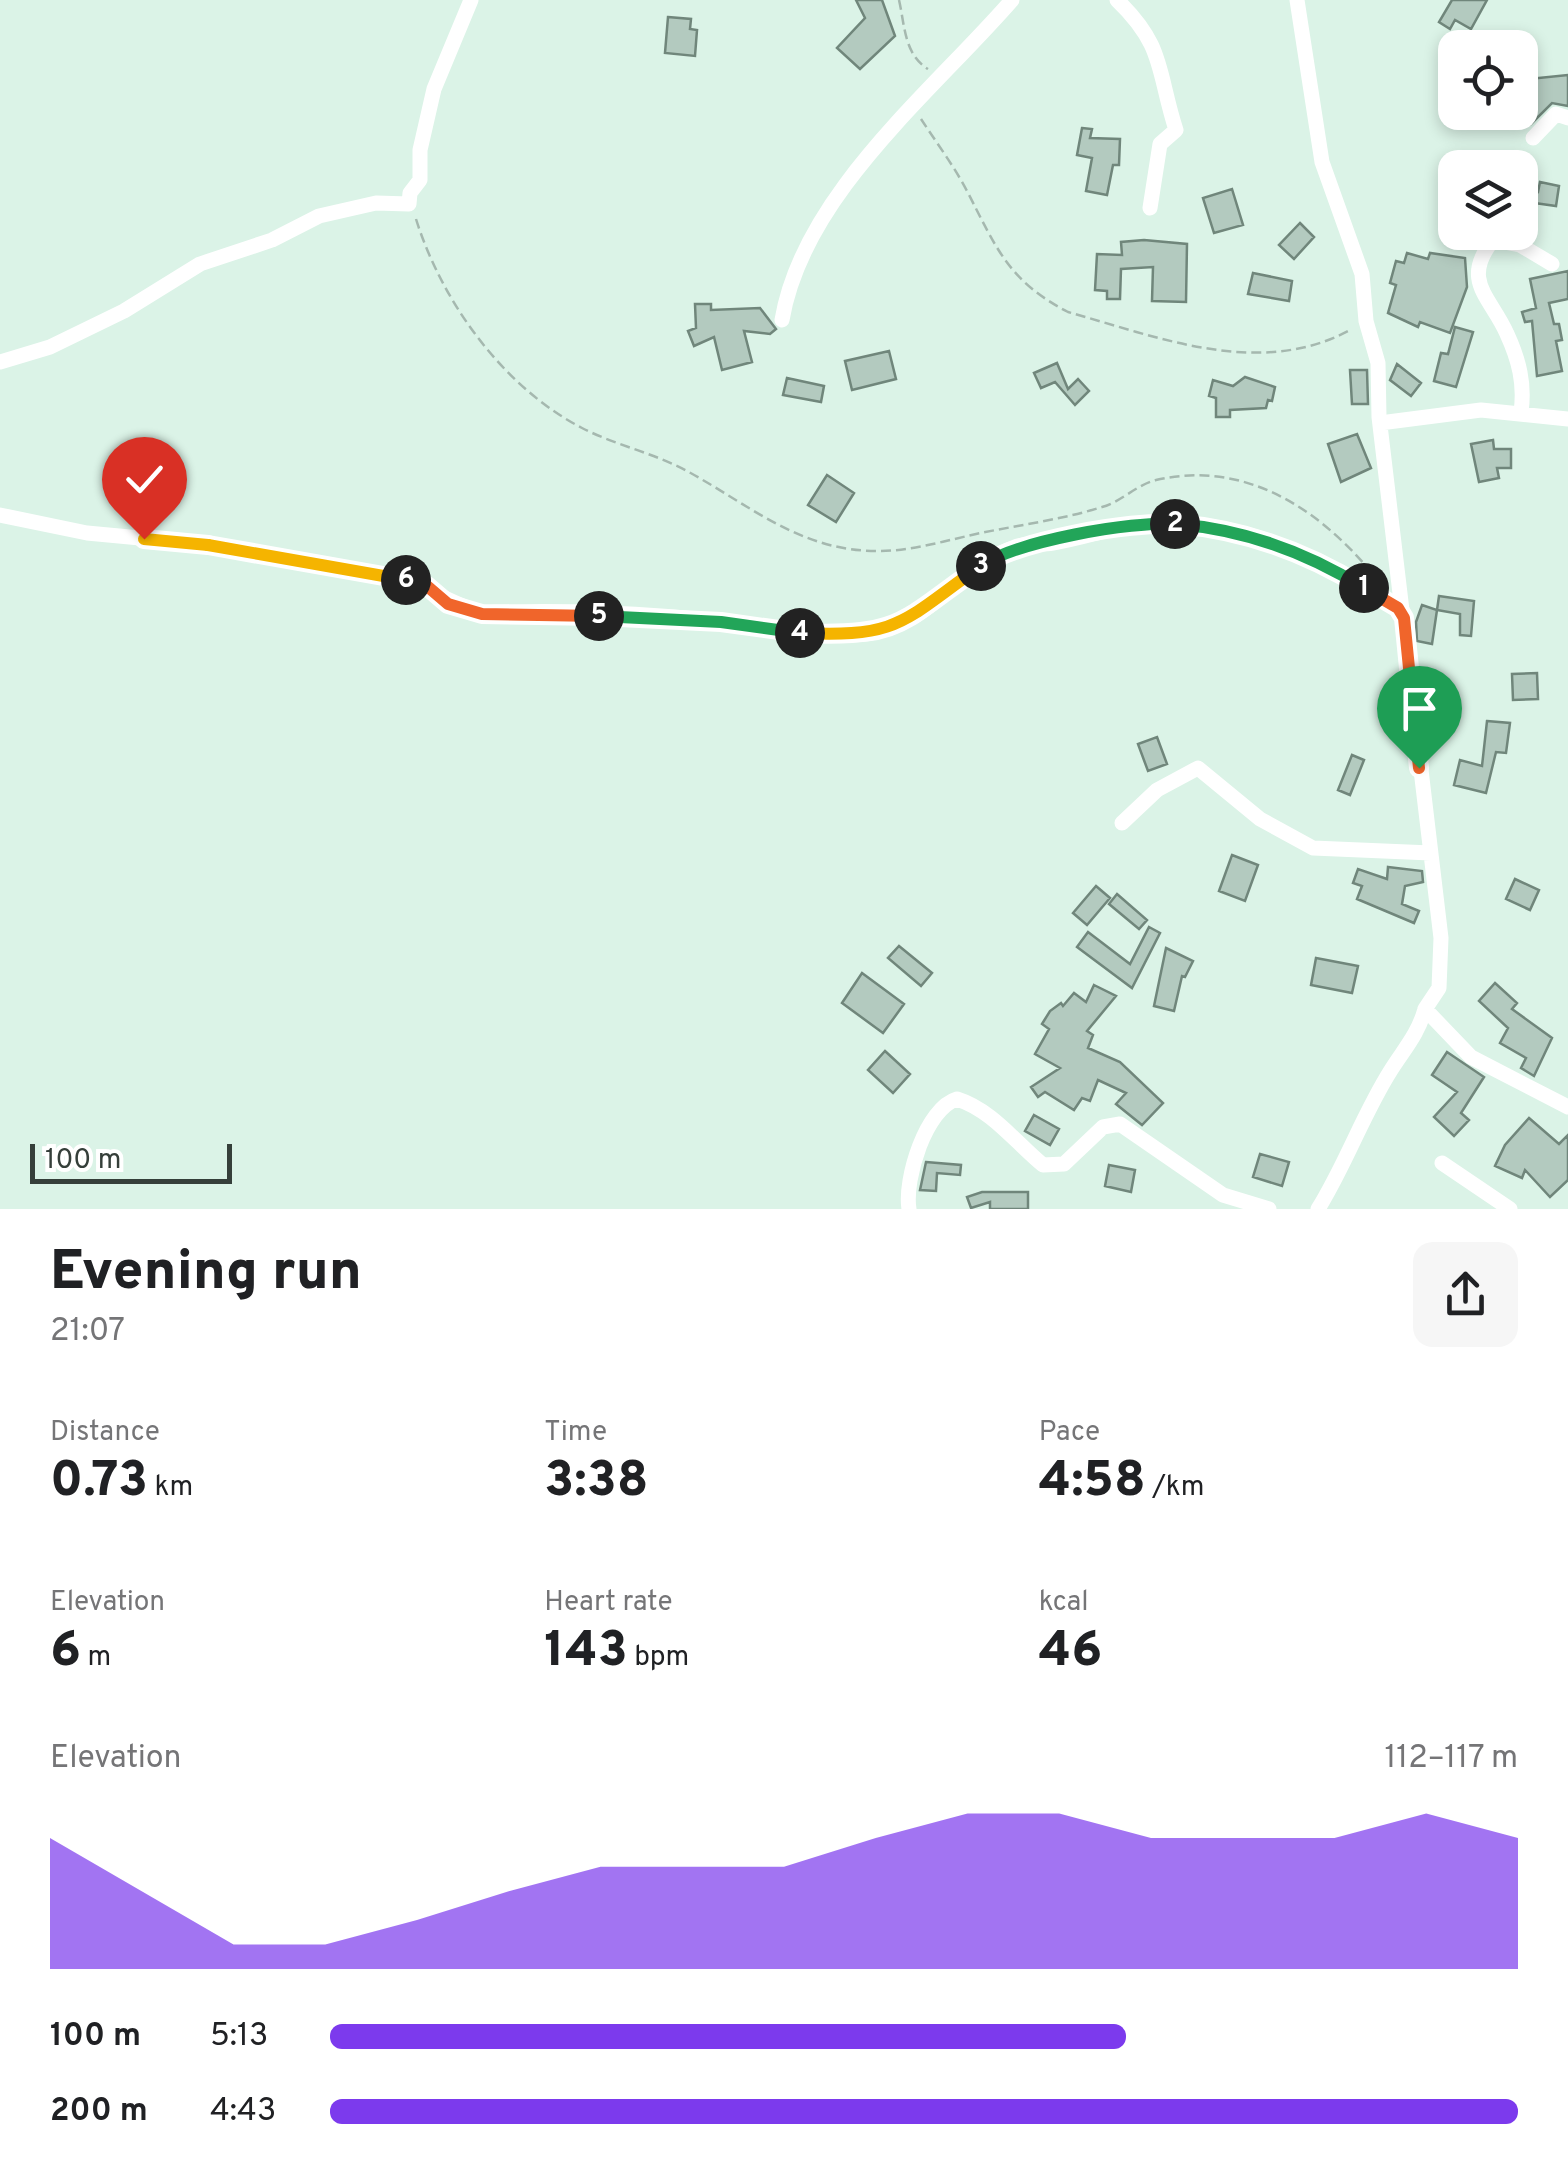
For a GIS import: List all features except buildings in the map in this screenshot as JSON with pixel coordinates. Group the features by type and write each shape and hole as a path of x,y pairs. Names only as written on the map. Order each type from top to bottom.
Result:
{"street":[{"path":"0,362 50,347 124,311 200,264 272,240 319,216 376,204 409,204 410,193 420,180 420,150 434,89 471,0"},
{"path":"782,320 789,278 832,204 938,75 965,55 1012,0"},
{"path":"1117,0 1145,27 1176,130 1160,144 1150,208"},
{"path":"1297,0 1309,55 1314,123 1322,162 1362,274 1366,321 1378,363 1380,423 1442,938 1440,988 1425,1009 1419,1033 1392,1069 1346,1165 1318,1209"},
{"path":"1534,138 1556,114 1568,118"},
{"path":"1521,412 1525,386 1506,332 1482,294 1478,275 1481,254 1492,240 1520,245 1552,264"},
{"path":"1380,423 1482,410 1568,419"},
{"path":"0,516 87,533 204,544 400,578 427,586 448,604 482,614 721,622 795,633 873,634 916,616 973,571 1014,547 1146,523 1210,527 1287,548 1380,596 1404,618"},
{"path":"1122,822 1157,790 1198,768 1260,818 1312,848 1431,853"},
{"path":"1425,1009 1471,1057 1568,1108"},
{"path":"909,1209 907,1188 916,1156 944,1106 957,1099 974,1106 1018,1138 1043,1165 1064,1164 1103,1127 1120,1124 1223,1195 1269,1209"},
{"path":"1442,1163 1510,1209"}],"path":[{"path":"899,0 907,42 916,62 938,75"},
{"path":"914,108 965,187 997,254 1042,298 1068,312 1249,356 1281,355 1336,338 1366,321"},
{"path":"410,193 423,243 454,306 468,327 526,386 580,427 685,470 770,524 824,546 878,552 907,549 1106,506 1152,481 1226,476 1280,492 1303,509 1352,549 1372,573 1380,596"}],"route":[{"path":"144,539 204,544 400,578 427,586 448,604 482,614 514,612 721,622 840,635 873,634 916,616 989,560 1023,544 1052,543 1108,528 1146,523 1210,527 1287,548 1318,561 1398,608 1404,618 1419,768"}]}
